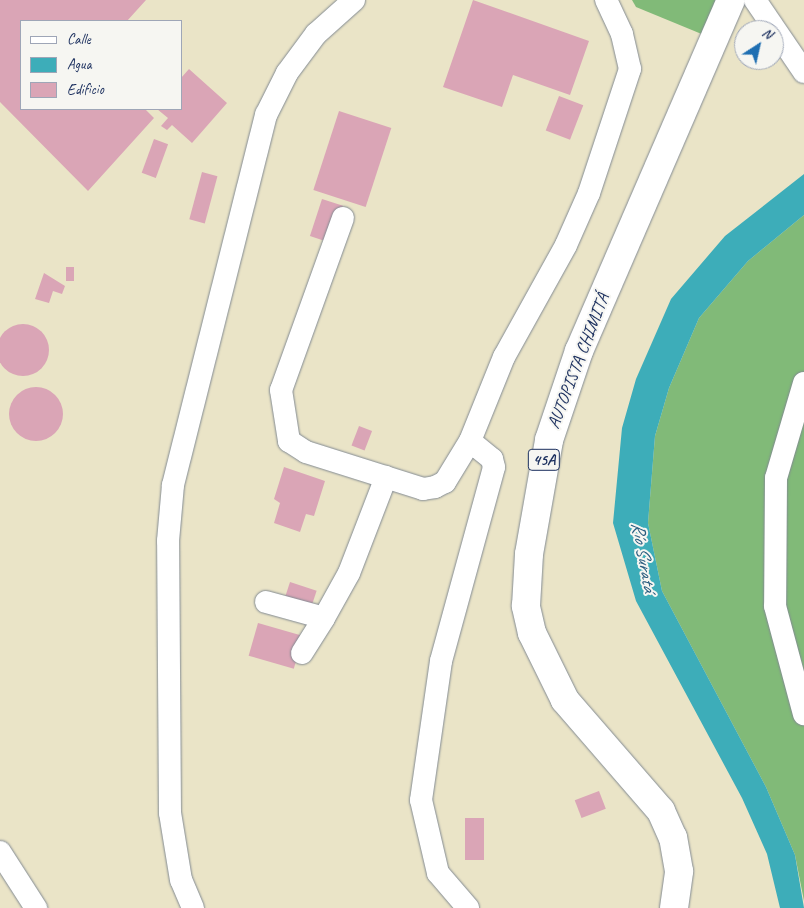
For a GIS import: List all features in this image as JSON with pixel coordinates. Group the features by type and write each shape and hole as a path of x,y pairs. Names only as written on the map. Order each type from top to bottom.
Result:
{"highway":[{"name":"AUTOPISTA CHIMITÁ","path":"674,908 679,871 673,838 661,811 565,700 532,633 526,606 529,554 548,440 579,351 731,0"}],"street":[{"path":"178,908 181,880 170,813 168,755 168,541 173,485 266,116 287,73 316,34 354,0"},
{"path":"343,218 292,352 281,390 284,423 289,441 306,452 423,489 435,487 445,482 470,441 504,356 566,245 620,104 630,70 622,34 606,0"},
{"path":"755,0 804,72"},
{"path":"804,383 776,478 776,606 804,714"},
{"path":"468,908 438,873 421,800 441,662 494,467 492,460 470,441"},
{"path":"302,653 349,573 386,477"},
{"path":"266,602 324,618"},
{"path":"0,852 36,908"},
{"path":"181,880 194,908"}],"green space":[{"path":"632,0 719,0 704,35 636,7"},
{"path":"804,215 804,901 795,855 766,787 662,591 648,523 655,436 669,388 699,318 748,261"}],"water":[{"name":"Río Suratá","path":"804,174 804,215 748,261 699,318 669,388 655,436 648,523 662,591 766,787 795,855 804,908 780,908 767,854 742,798 636,601 613,523 622,428 636,379 671,299 725,236"}],"building":[{"path":"0,0 146,0 128,20 20,20 20,110 146,110 154,118 88,191 0,102"},
{"path":"473,0 589,41 570,95 513,75 502,107 443,87"},
{"path":"189,69 227,103 192,143 172,125 167,130 161,126 168,118 158,110 182,110 182,77"},
{"path":"559,96 583,105 570,140 546,131"},
{"path":"339,111 391,128 366,207 313,190"},
{"path":"154,139 168,144 156,178 142,173"},
{"path":"202,172 217,176 205,223 189,219"},
{"path":"322,199 343,206 331,243 310,236"},
{"path":"66,267 74,267 74,281 66,281"},
{"path":"44,273 65,286 62,294 53,291 49,303 35,299"},
{"path":"23,324 37,328 45,336 49,350 45,364 33,374 23,376 13,374 -1,360 -1,340 13,326"},
{"path":"36,387 46,389 55,395 61,404 63,414 61,424 55,433 46,439 36,441 26,439 17,433 11,424 9,414 11,404 17,395 26,389"},
{"path":"359,426 372,431 365,451 351,446"},
{"path":"284,467 325,481 314,516 306,514 300,532 274,523 280,503 274,499"},
{"path":"290,582 317,591 310,612 283,603"},
{"path":"258,623 303,636 294,669 249,656"},
{"path":"599,791 606,809 582,818 575,800"},
{"path":"465,818 484,818 484,860 465,860"}]}
